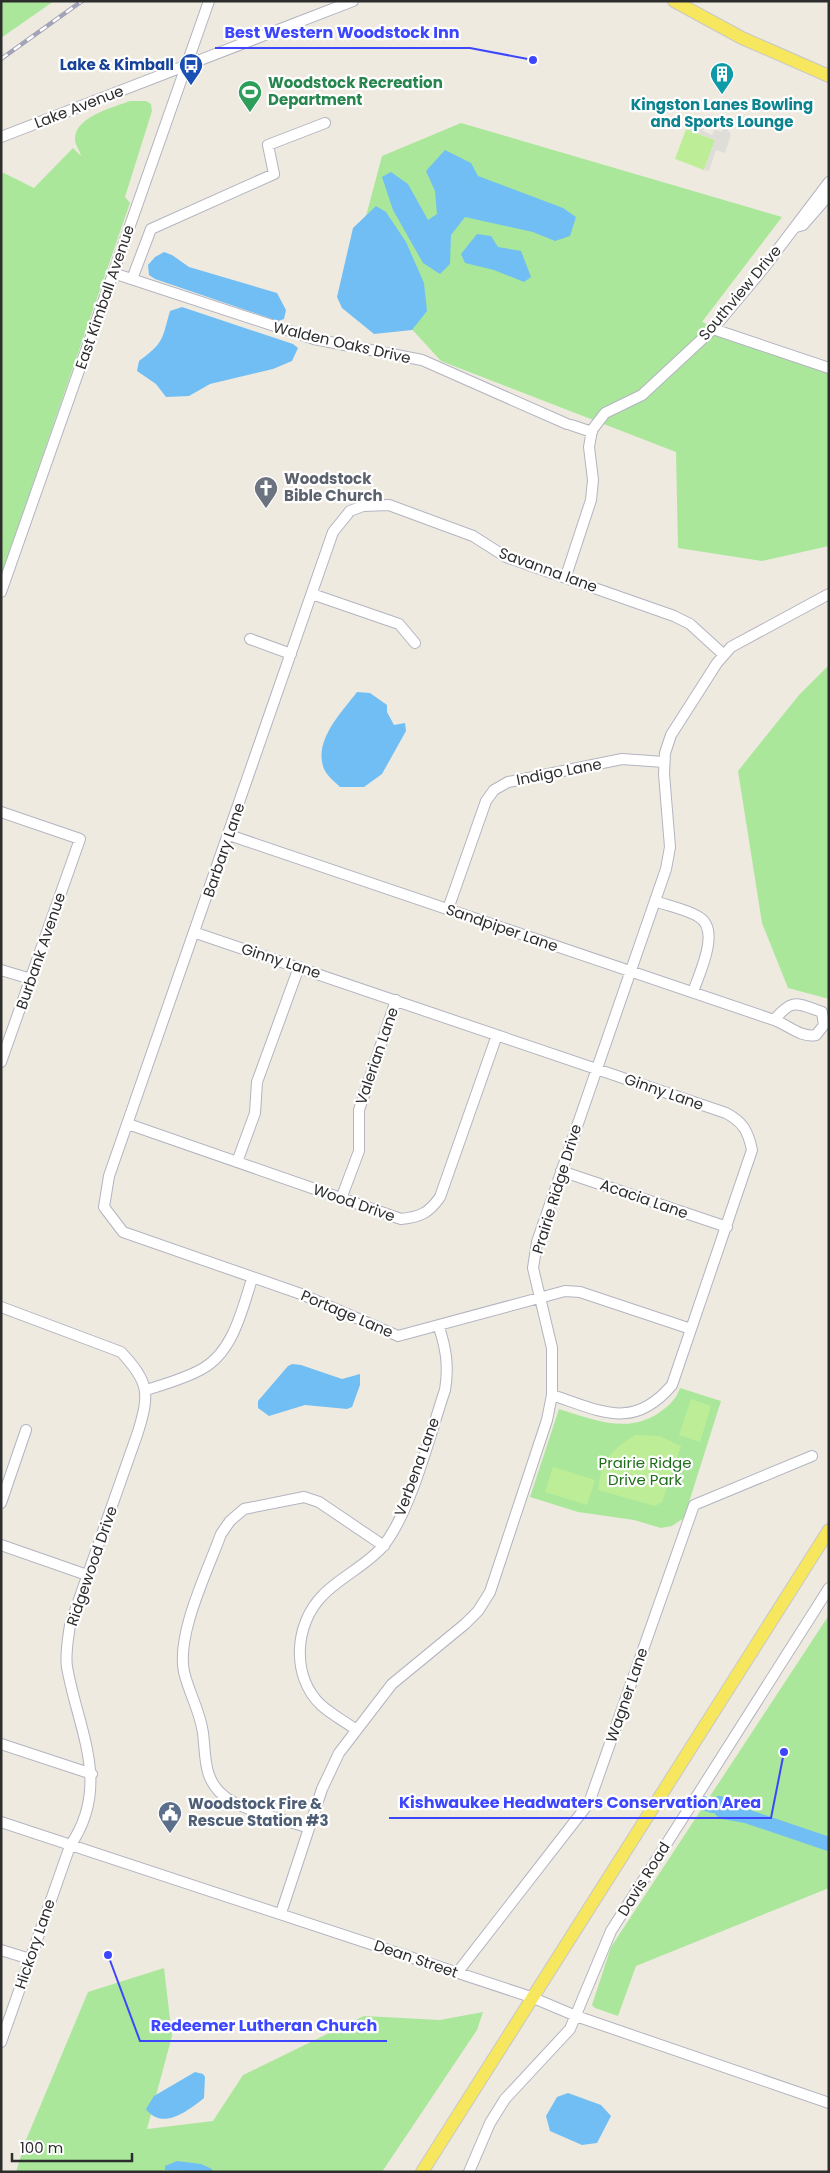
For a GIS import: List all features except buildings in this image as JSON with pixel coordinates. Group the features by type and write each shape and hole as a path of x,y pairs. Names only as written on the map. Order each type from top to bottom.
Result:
{"main road":[{"path":"674,1 742,38 829,76"},
{"path":"422,2172 531,1997 829,1530"}],"street":[{"name":"East Kimball Avenue","path":"1,592 209,1"},
{"name":"Lake Avenue","path":"1,137 354,1"},
{"path":"132,279 151,228 274,174 268,145 325,123"},
{"name":"Southview Drive","path":"592,432 605,413 642,396 713,329 795,228 801,216 829,182"},
{"name":"Southview Drive","path":"795,228 802,225 829,195"},
{"name":"Walden Oaks Drive","path":"113,274 270,327 314,339 422,360 569,424 592,432"},
{"path":"713,329 829,368"},
{"path":"566,576 591,500 593,480 589,447 592,432"},
{"name":"Savanna lane","path":"363,506 390,504 473,536 506,557 566,576 682,620 690,624 724,655"},
{"name":"Barbary Lane","path":"104,1207 109,1176 196,933 333,532 350,511 363,506"},
{"path":"312,594 398,624 415,643"},
{"name":"Prairie Ridge Drive","path":"281,1913 322,1789 336,1760 355,1730 392,1684 465,1624 478,1611 490,1592 547,1420 552,1395 552,1348 533,1268 537,1242 654,901 670,848 664,762 671,735 731,647 829,594"},
{"path":"250,639 292,654"},
{"name":"Indigo Lane","path":"448,910 486,801 494,790 508,782 622,760 664,762"},
{"name":"Burbank Avenue","path":"1,812 80,839 32,979 1,1062"},
{"name":"Sandpiper Lane","path":"229,835 448,910 693,992 774,1020 781,1022 788,1029 810,1036 816,1035 824,1024 822,1012 796,1003 789,1004 774,1020"},
{"path":"654,901 699,917 706,924 710,933 693,992"},
{"name":"Ginny Lane","path":"196,933 726,1113 738,1120 748,1131 752,1150 672,1385 659,1400 646,1408 626,1415 607,1412 552,1395"},
{"path":"237,1162 255,1113 257,1082 298,967"},
{"path":"1,970 32,979"},
{"name":"Valerian Lane","path":"341,1199 359,1151 358,1110 396,1000"},
{"name":"Wood Drive","path":"128,1124 401,1219 417,1218 430,1211 440,1197 496,1035"},
{"name":"Acacia Lane","path":"561,1171 727,1227"},
{"name":"Portage Lane","path":"104,1207 123,1232 252,1279 301,1294 398,1336 439,1327 564,1291 580,1292 691,1328"},
{"path":"1,1307 121,1352 135,1367 146,1390 182,1378 204,1368 221,1352 236,1328 252,1279"},
{"name":"Verbena Lane","path":"355,1730 321,1704 310,1689 303,1674 300,1656 301,1638 308,1616 322,1596 384,1546 402,1515 445,1390 448,1357 439,1327"},
{"name":"Ridgewood Drive","path":"70,1846 80,1831 86,1812 92,1774 88,1748 67,1666 70,1625 138,1432 145,1409 146,1390"},
{"path":"1,1503 26,1430"},
{"name":"Wagner Lane","path":"457,1973 589,1803 694,1505 812,1456"},
{"path":"309,1828 240,1804 224,1796 210,1780 205,1764 203,1733 198,1709 184,1672 183,1646 188,1627 221,1534 230,1521 244,1509 304,1497 319,1502 384,1546"},
{"path":"1,1545 88,1575"},
{"name":"Davis Road","path":"469,2172 490,2123 505,2098 561,2041 576,2016 611,1931 829,1588"},
{"path":"1,1744 92,1774"},
{"name":"Dean Street","path":"1,1822 531,1997 576,2016 829,2103"},
{"name":"Hickory Lane","path":"1,2042 70,1846"},
{"path":"1,1950 30,1959"}],"green space":[{"path":"1,1 54,1 1,38"},
{"path":"130,101 146,101 151,104 152,111 125,197 130,203 1,576 1,174 4,173 34,188 73,148 81,156 75,141 76,133 80,126 104,110"},
{"path":"461,123 782,217 702,322 829,373 829,546 762,561 678,548 676,452 441,361 353,265 382,156"},
{"path":"686,129 715,140 704,170 675,159"},
{"path":"829,665 829,999 788,988 762,923 738,771 799,695"},
{"name":"Prairie Ridge Drive Park","path":"680,1388 721,1401 684,1518 672,1526 661,1528 634,1520 578,1512 530,1497 559,1409 599,1421 626,1424 639,1422 667,1407"},
{"path":"691,1399 711,1406 700,1442 679,1435"},
{"path":"635,1435 659,1436 681,1446 662,1502 655,1506 598,1490 602,1471 609,1457 619,1446"},
{"path":"553,1467 595,1480 587,1505 545,1492"},
{"path":"829,1615 829,1888 636,1966 618,2016 595,2008 592,2005 611,1947"},
{"path":"164,1968 172,2036 147,2129 213,2121 243,2075 364,2016 440,2020 483,2012 477,2030 382,2172 16,2172 26,2140 88,1992"}],"shaded area":[{"path":"695,122 705,126 703,131 712,135 715,129 722,132 723,128 728,130 731,135 725,153 716,150 709,171 704,170 715,140 686,129 688,124 693,125"}],"water":[{"path":"445,150 471,163 478,176 563,208 576,217 570,236 555,241 533,232 465,217 451,235 450,264 440,274 423,263 393,210 382,177 391,172 408,184 428,220 437,214 435,191 426,171"},
{"path":"376,206 386,212 406,242 424,283 427,311 412,330 374,334 342,308 337,297 353,228"},
{"path":"477,234 491,236 498,247 521,251 531,277 524,282 494,270 465,263 461,254"},
{"path":"164,252 172,255 189,267 277,293 286,310 284,319 278,321 155,279 149,275 148,265 155,257"},
{"path":"182,307 293,344 298,348 292,361 273,369 210,384 189,396 166,397 156,384 137,371 139,361 153,350 161,340 170,311"},
{"path":"357,692 370,693 387,705 387,712 394,725 405,723 406,731 382,774 364,787 340,787 324,769 322,748 330,728"},
{"path":"292,1364 301,1365 342,1379 360,1374 360,1385 352,1407 347,1409 305,1405 269,1416 258,1408 258,1401 288,1366"},
{"path":"195,2072 203,2074 205,2077 204,2098 198,2103 183,2113 167,2119 152,2115 146,2109 154,2096"},
{"path":"568,2093 601,2105 611,2116 597,2143 582,2145 550,2131 546,2116 557,2097"},
{"path":"177,2161 201,2164 212,2169 212,2172 165,2170 165,2166"}],"waterway":[{"path":"703,1803 713,1806 719,1803 722,1804 720,1809 723,1812 746,1816 829,1844"}],"railway":[{"path":"1,59 82,1"}],"place":[{"name":"Best Western Woodstock Inn","path":"533,60"},
{"name":"Lake & Kimball","path":"191,86"},
{"name":"Kingston Lanes Bowling and Sports Lounge","path":"722,95"},
{"name":"Woodstock Recreation Department","path":"250,113"},
{"name":"Woodstock Bible Church","path":"266,509"},
{"name":"Kishwaukee Headwaters Conservation Area","path":"784,1752"},
{"name":"Woodstock Fire & Rescue Station #3","path":"170,1834"},
{"name":"Redeemer Lutheran Church","path":"108,1955"}]}
